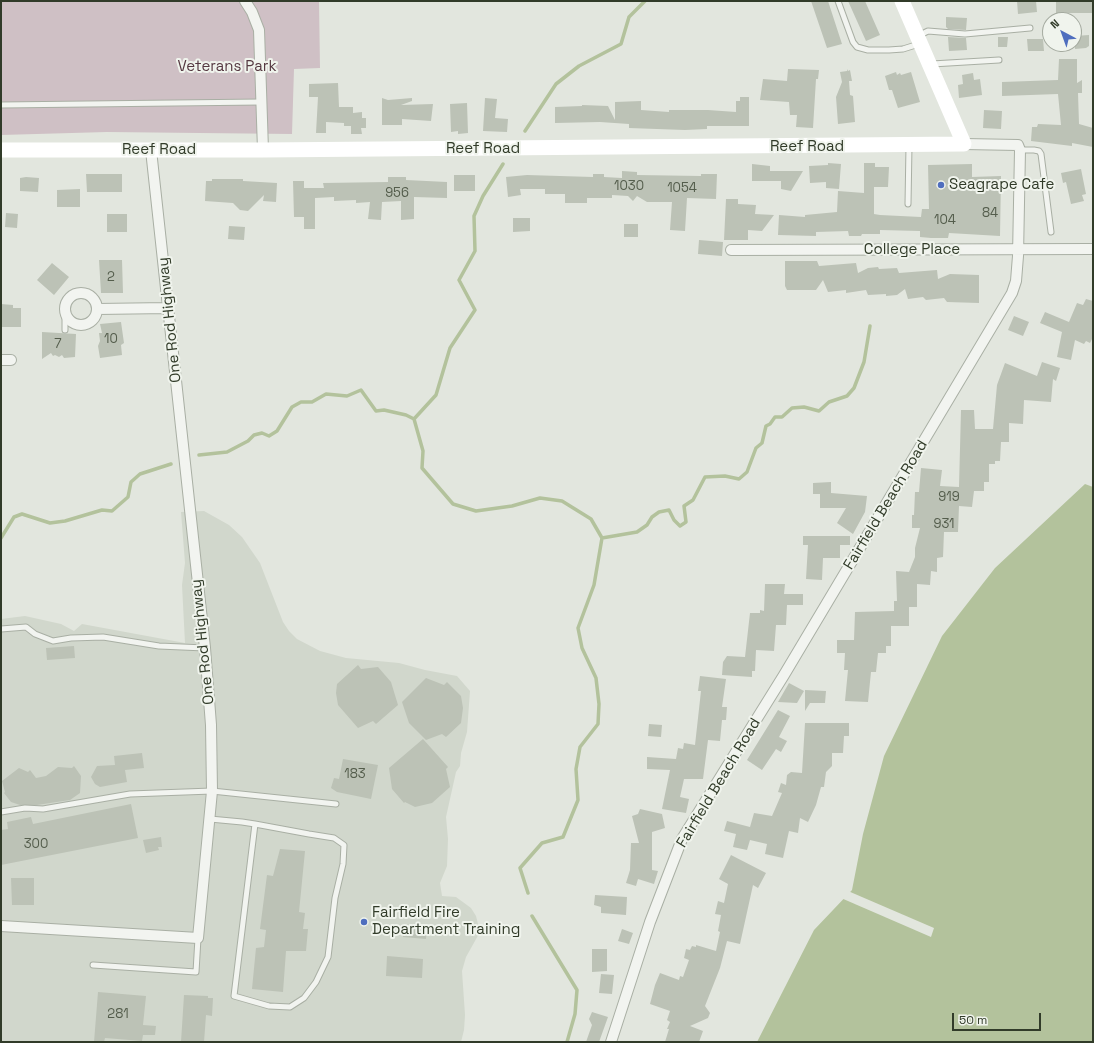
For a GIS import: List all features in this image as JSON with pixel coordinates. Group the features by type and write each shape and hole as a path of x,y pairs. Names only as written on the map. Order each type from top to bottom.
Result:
{"street":[{"path":"244,1 252,12 260,30 263,150"},
{"path":"902,1 964,144 1018,146 1020,150"},
{"name":"Reef Road","path":"1,150 909,146 964,144"},
{"name":"One Rod Highway","path":"151,150 205,648 211,725 212,791 198,938"},
{"name":"Fairfield Beach Road","path":"611,1042 650,922 682,839 792,661 1012,293 1016,281 1018,250 1020,150"},
{"name":"College Place","path":"731,250 1093,249"},
{"path":"80,293 85,293 94,299 97,309 93,319 84,324 74,323 65,312 65,305 69,298 80,293"},
{"path":"97,309 168,308"},
{"path":"1,926 198,938"}],"lane":[{"path":"838,1 853,42 857,48 868,50 903,49 919,40 928,31 965,34 1030,28"},
{"path":"929,64 999,60"},
{"path":"1,105 261,102"},
{"path":"908,204 909,146"},
{"path":"1020,150 1034,150 1039,151 1041,154 1051,232"},
{"path":"65,312 65,330"},
{"path":"1,629 26,627 35,634 53,641 71,638 103,637 165,646 205,648"},
{"path":"1,812 25,808 43,809 130,794 212,791 336,804"},
{"path":"210,819 256,824 334,838 344,845 343,864 335,898 328,956 316,982 304,998 290,1007 269,1006 234,996 256,824"},
{"path":"93,965 196,972 198,938"}],"shaded area":[{"path":"1085,484 1093,487 1093,1042 757,1042 814,930 852,890 863,834 884,756 942,636 995,568"},
{"path":"204,511 229,525 242,537 260,563 283,622 297,639 320,651 346,658 399,663 457,676 470,691 467,732 461,753 460,766 456,772 446,817 448,839 447,866 440,883 442,896 456,897 471,908 476,916 480,932 466,957 462,971 465,1015 464,1030 461,1042 1,1042 1,619 25,616 61,624 74,631 82,624 185,643 182,585 185,563 181,512"}],"green space":[{"name":"Veterans Park","path":"1,1 319,1 320,68 294,69 292,134 107,132 1,135"}],"pier":[{"path":"848,891 934,928 931,937 841,898"}],"building":[{"path":"811,1 828,1 842,44 827,48"},
{"path":"848,1 865,1 880,35 866,41"},
{"path":"1017,1 1036,1 1037,12 1018,14"},
{"path":"1056,1 1093,1 1093,13 1056,12"},
{"path":"946,17 967,18 966,30 948,29 946,27"},
{"path":"1089,35 1089,46 1086,48 1082,48 1082,36"},
{"path":"948,37 966,38 967,50 949,51"},
{"path":"998,37 1008,37 1007,47 998,47"},
{"path":"1027,39 1042,39 1042,51 1028,51"},
{"path":"1059,59 1077,59 1077,83 1082,80 1082,93 1078,93 1079,124 1093,128 1093,147 1072,143 1072,146 1031,141 1032,127 1037,127 1038,124 1061,125 1058,94 1002,96 1002,82 1058,80"},
{"path":"788,69 819,70 818,79 816,79 813,128 796,127 797,115 790,115 789,102 760,100 763,79 787,81"},
{"path":"847,69 848,71 850,70 852,81 849,81 850,95 853,96 855,122 838,124 836,97 842,82 840,72 847,71"},
{"path":"896,72 897,75 900,73 901,75 911,72 920,102 898,108 892,90 889,90 885,76"},
{"path":"973,73 974,80 980,79 982,95 959,98 958,85 963,84 962,75"},
{"path":"338,83 339,107 353,107 353,113 362,112 362,118 366,118 366,128 361,128 362,134 351,134 351,126 344,126 344,123 326,122 326,133 316,133 318,97 309,97 309,84"},
{"path":"740,97 749,97 749,126 707,126 707,129 685,130 629,128 629,124 600,122 555,123 555,107 582,105 608,106 615,120 615,102 641,101 641,110 669,112 669,110 708,110 736,112 736,101 740,101"},
{"path":"382,98 388,100 412,98 412,101 401,105 433,104 431,121 402,119 402,125 382,125"},
{"path":"485,98 497,99 495,118 508,119 507,132 483,131"},
{"path":"467,103 468,133 458,134 458,131 451,132 450,104"},
{"path":"984,110 1002,111 1001,129 983,128"},
{"path":"828,163 841,164 839,189 826,188 826,182 810,183 809,166 828,165"},
{"path":"864,163 875,163 875,167 889,167 888,187 874,187 874,214 880,215 921,217 922,209 929,209 928,165 972,164 972,177 1001,176 1000,236 949,233 948,238 931,238 920,237 920,231 880,230 880,234 862,234 861,236 849,236 848,231 816,232 816,236 778,235 779,215 805,217 805,215 837,212 838,191 864,193"},
{"path":"752,164 770,166 770,171 803,171 791,191 781,189 781,181 752,181"},
{"path":"1081,169 1086,194 1082,195 1084,201 1071,204 1066,182 1063,183 1061,173"},
{"path":"622,171 637,172 637,175 701,176 701,174 717,174 716,199 687,198 685,231 670,230 672,202 647,202 637,196 633,201 628,196 612,195 612,198 587,198 587,203 565,203 565,194 545,194 545,189 520,189 521,195 508,197 506,177 527,175 593,177 593,174 604,174 604,177 622,178"},
{"path":"86,174 122,174 122,192 87,192"},
{"path":"454,175 475,175 475,191 454,191"},
{"path":"388,177 406,177 406,180 447,182 447,198 414,197 414,219 401,220 401,201 382,202 381,220 368,219 370,202 356,203 356,200 334,201 334,197 315,198 315,229 304,229 304,217 294,217 293,181 304,181 304,188 324,188 323,183 388,182"},
{"path":"20,178 39,178 38,192 20,191"},
{"path":"212,179 243,179 243,181 277,183 276,202 263,201 264,195 248,211 240,210 233,203 205,201 206,181 212,181"},
{"path":"80,189 80,207 57,207 57,190"},
{"path":"726,199 738,199 738,204 756,205 755,214 774,215 762,231 748,230 748,240 724,240"},
{"path":"6,213 18,214 17,228 5,227"},
{"path":"107,214 127,214 127,232 107,232"},
{"path":"513,218 530,218 530,231 513,232"},
{"path":"624,224 638,224 638,237 624,237"},
{"path":"229,226 245,227 244,240 228,239"},
{"path":"699,240 723,242 722,256 698,254"},
{"path":"99,260 122,260 123,293 101,293"},
{"path":"785,261 817,261 819,266 856,263 858,273 868,268 878,267 879,269 897,268 899,273 937,270 938,279 950,274 979,275 979,303 947,302 944,298 926,300 923,297 908,299 905,289 897,295 886,296 886,294 868,295 866,290 846,293 846,290 828,292 823,280 816,290 787,290 785,286"},
{"path":"52,263 69,277 54,295 37,280"},
{"path":"1086,299 1093,301 1093,337 1090,343 1086,341 1084,344 1075,340 1071,360 1057,357 1062,332 1040,323 1045,312 1069,322 1077,303 1083,305"},
{"path":"1,304 13,305 13,308 21,308 21,327 1,327"},
{"path":"1014,316 1029,322 1023,336 1008,330"},
{"path":"121,322 124,343 121,345 122,355 100,358 98,346 100,341 99,333 102,333 100,324"},
{"path":"42,332 76,334 75,357 64,358 62,355 59,357 55,355 53,356 51,353 42,359"},
{"path":"1042,362 1060,368 1056,381 1053,379 1051,402 1024,400 1023,424 1009,423 1009,442 1001,442 1000,461 995,461 995,464 989,464 989,482 984,482 984,491 974,491 972,507 959,506 958,532 944,532 943,557 937,558 937,572 931,571 930,585 917,584 917,607 909,607 909,626 891,626 891,646 886,646 886,653 878,653 876,672 871,672 868,702 845,701 848,670 844,670 845,653 837,653 837,640 854,640 855,612 894,611 894,601 897,601 896,571 909,572 915,557 915,548 920,528 912,528 912,515 914,515 915,492 919,492 921,468 942,470 940,486 959,487 961,410 974,410 975,429 993,429 997,385 1005,363 1037,376"},
{"path":"831,482 831,493 867,496 865,512 853,534 837,523 846,508 820,508 820,494 813,494 813,483"},
{"path":"803,536 850,536 850,545 840,545 840,558 823,558 822,580 806,579 808,545 803,545"},
{"path":"765,584 785,584 784,594 803,594 803,605 787,605 786,625 776,625 774,651 756,650 755,671 752,671 752,677 722,675 723,662 727,656 745,657 750,613 760,613 760,610 764,611"},
{"path":"74,646 75,658 47,660 46,648"},
{"path":"358,665 361,669 378,667 391,682 398,705 376,724 373,721 358,728 338,705 336,693 337,684"},
{"path":"700,676 726,679 722,707 727,707 726,720 722,720 720,741 708,740 703,779 684,779 680,797 689,799 686,813 662,809 670,770 647,769 647,757 676,759 678,748 683,749 684,743 695,745 701,691 698,691"},
{"path":"426,678 444,685 447,682 461,696 463,708 461,723 446,737 442,734 426,740 409,723 402,702"},
{"path":"789,683 804,691 797,703 778,702"},
{"path":"805,690 826,691 825,703 810,703 805,711"},
{"path":"778,710 790,716 779,737 787,741 781,752 776,749 762,770 747,760"},
{"path":"805,723 849,723 849,736 844,736 843,753 832,753 832,766 826,772 824,787 821,787 816,805 808,822 800,818 798,833 789,831 783,858 765,854 767,844 750,840 747,850 733,847 736,834 724,831 727,821 750,827 754,813 772,816 782,793 778,792 781,783 786,785 787,775 791,772 802,773"},
{"path":"649,724 662,725 661,737 648,736"},
{"path":"423,739 448,767 446,769 450,787 432,803 415,807 405,802 404,803 392,789 389,768"},
{"path":"142,753 144,768 125,770 127,782 100,787 95,784 91,777 97,766 115,765 114,756"},
{"path":"343,759 378,765 371,799 337,792 331,788 334,778 339,779"},
{"path":"74,766 81,776 80,793 70,800 37,805 20,805 11,802 4,793 2,781 19,768 28,772 30,770 36,778 46,776 58,767 72,768"},
{"path":"131,804 138,838 1,865 1,830 8,829 7,822 31,817 33,824"},
{"path":"640,809 662,814 665,828 652,832 652,870 658,871 654,884 638,879 636,886 626,883 630,870 631,843 639,843 632,816 638,814"},
{"path":"161,837 162,847 158,847 159,850 146,853 143,840"},
{"path":"280,849 305,851 299,912 305,913 303,929 308,929 306,951 286,951 283,992 252,989 256,948 264,947 266,930 260,929 267,875 273,876"},
{"path":"731,855 766,873 758,888 753,885 740,944 727,941 720,968 705,1006 710,1013 708,1018 690,1026 703,1031 699,1042 665,1042 669,1029 667,1029 670,1022 667,1020 670,1011 650,1004 655,985 660,973 679,980 680,976 683,977 689,960 684,958 686,949 690,950 692,946 696,947 696,945 716,951 720,932 718,931 721,915 715,914 718,901 724,903 728,884 719,879"},
{"path":"11,878 34,878 34,905 12,905"},
{"path":"595,895 627,897 626,915 601,913 601,907 594,905"},
{"path":"404,924 427,926 426,939 403,937"},
{"path":"622,929 633,933 629,944 618,941"},
{"path":"592,949 607,949 607,971 592,972"},
{"path":"387,956 423,959 422,978 386,976"},
{"path":"601,974 614,975 612,994 599,993"},
{"path":"98,992 146,996 143,1025 156,1026 155,1035 143,1035 142,1041 105,1038 104,1042 94,1042"},
{"path":"184,995 208,996 208,998 213,998 212,1016 206,1015 204,1042 181,1042"},
{"path":"592,1012 608,1017 599,1042 586,1042 592,1025 589,1019"}],"waterway":[{"path":"525,131 556,84 579,66 621,44 629,17 645,1"},
{"path":"503,164 483,196 474,216 475,251 459,280 475,310 450,348 436,395 414,419 423,451 422,468 453,504 476,511 512,506 540,498 562,501 591,519 602,538 594,585 578,628 582,648 596,678 599,704 598,724 580,747 576,769 578,800 563,837 542,843 520,868 528,893"},
{"path":"602,538 637,532 647,525 652,517 659,512 669,510 674,520 680,526 686,522 684,506 693,500 705,477 725,476 739,479 747,472 756,448 762,443 766,426 770,424 775,417 782,417 792,408 804,407 819,411 829,402 847,396 854,388 864,362 870,326"},
{"path":"199,455 227,452 248,441 254,435 262,433 269,436 277,431 292,407 301,402 312,402 326,394 347,396 361,390 376,411 384,410 406,415 414,419"},
{"path":"1,538 14,517 22,514 50,523 65,521 102,510 112,511 128,497 131,482 140,474 171,464"},
{"path":"532,916 577,990 575,1014 567,1042"}],"place":[{"name":"Seagrape Cafe","path":"941,185"},
{"name":"Fairfield Fire Department Training","path":"364,922"}]}
